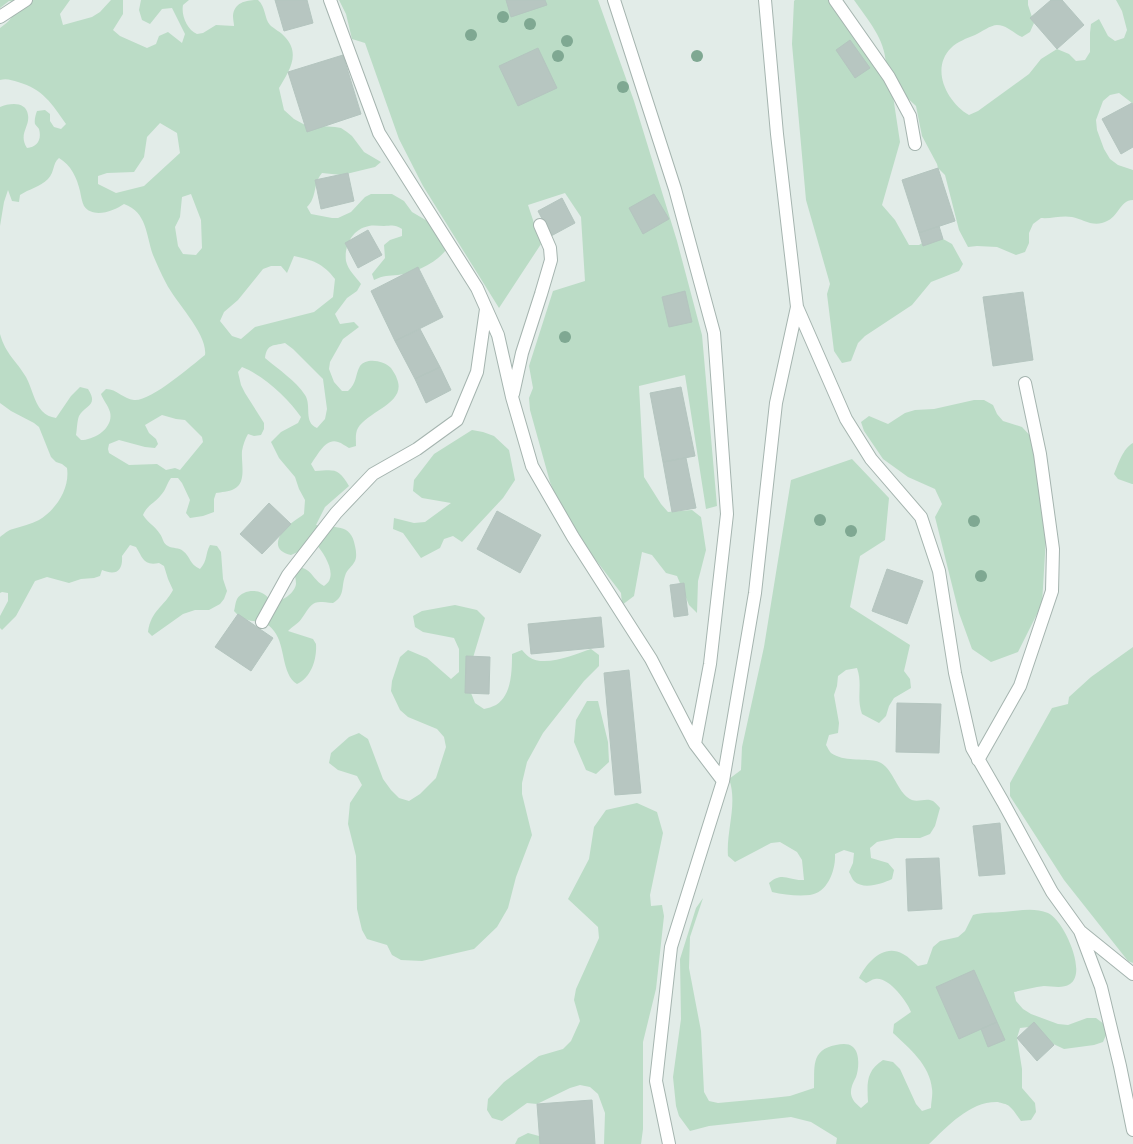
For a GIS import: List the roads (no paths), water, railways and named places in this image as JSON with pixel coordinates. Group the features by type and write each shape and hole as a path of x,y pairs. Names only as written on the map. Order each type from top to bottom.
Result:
{"street":[{"path":"0,17 26,0"},
{"path":"330,0 380,133 477,288 498,335 512,397 532,466 573,537 651,660 695,744 723,781"},
{"path":"614,0 675,189 714,333 726,514 710,664 695,744"},
{"path":"765,0 777,134 797,307 850,425 871,459 921,517 939,571 955,673 972,748 1052,892 1080,931 1101,987 1120,1066 1133,1130"},
{"path":"835,0 889,77 910,116 914,144"},
{"path":"512,397 522,353 551,260 550,248 540,225"},
{"path":"669,1144 656,1081 671,947 723,781 755,592 776,403 797,307"},
{"path":"262,622 288,576 336,513 373,474 417,449 457,420 477,372 486,309"},
{"path":"978,760 1020,686 1052,591 1052,541 1040,454 1025,383"},
{"path":"1080,931 1133,974"}]}
